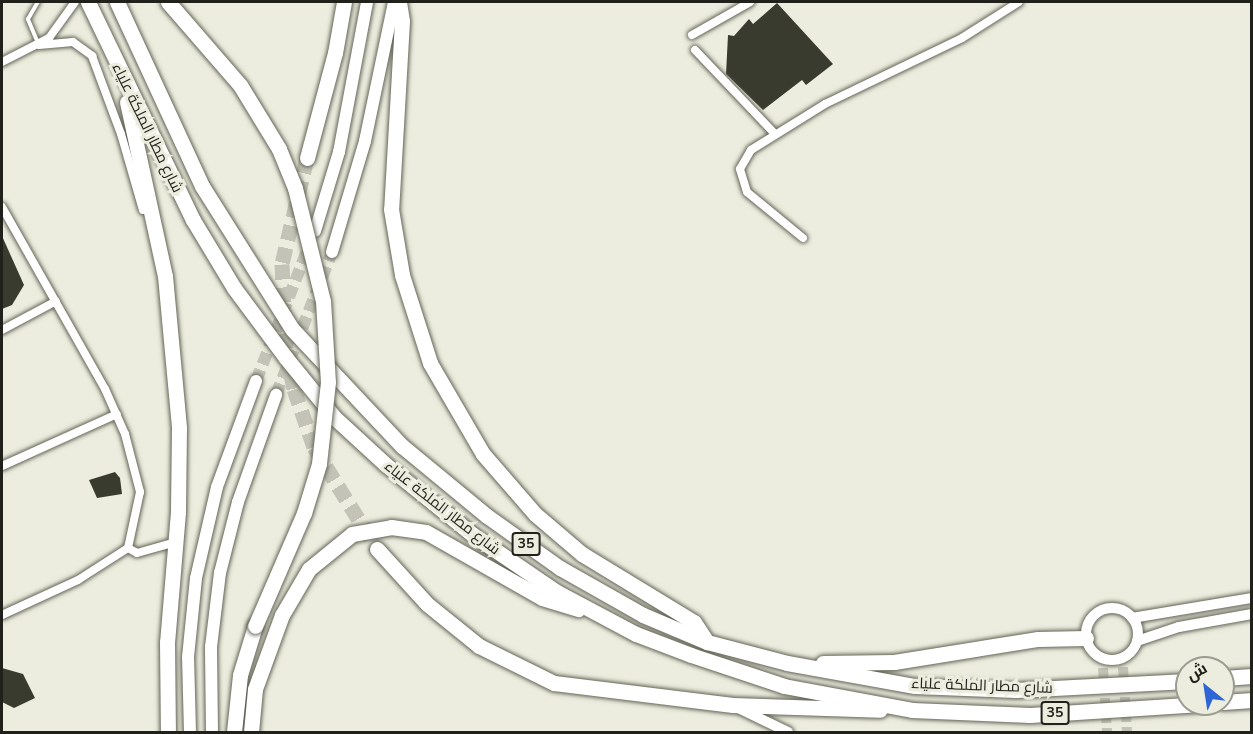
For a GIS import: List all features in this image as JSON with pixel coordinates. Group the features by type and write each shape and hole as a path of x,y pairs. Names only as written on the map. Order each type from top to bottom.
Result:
{"highway":[{"name":"شارع مطار الملكة علياء","path":"88,2 168,173 218,263 272,340 335,418 473,535 587,609 659,644 784,686 912,710 1030,715 1175,706"},
{"name":"شارع مطار الملكة علياء","path":"117,2 185,153 221,221 292,329 342,386 402,446 486,516 560,568 643,615 707,642 787,663 929,688 1016,690 1175,682"},
{"path":"168,2 240,85 279,149 295,188 323,300 328,382 319,464 304,513 255,626 240,675 234,732"},
{"path":"307,158 335,53 344,2"},
{"path":"399,2 402,21 391,209 402,275 430,363 477,445 535,514 582,554 693,622 707,642"},
{"path":"121,75 165,276 179,438 176,542 167,642 168,732"},
{"path":"251,732 255,689 282,615 309,569 352,534 391,527 426,532 542,598 587,609"},
{"path":"377,549 427,604 479,646 531,674 574,688 733,705 912,710"},
{"path":"787,663 894,662 1038,639 1086,638"},
{"path":"1235,677 1251,676"},
{"path":"1235,701 1251,700"},
{"path":"1235,705 1251,709"}],"main road":[{"path":"315,231 339,152 367,2"},
{"path":"332,252 365,141 394,2"},
{"path":"190,732 189,641 196,578 217,487 256,381"},
{"path":"212,732 211,647 220,573 238,502 276,395"}],"street":[{"path":"2,62 39,45 56,30 75,2"},
{"path":"693,34 750,2"},
{"path":"803,238 753,198 741,177 745,157 775,134 825,104 962,38 1019,2"},
{"path":"39,45 73,42 84,48 95,61 132,168 155,260 165,276"},
{"path":"695,50 775,134"},
{"path":"2,207 117,414 139,483 139,501 128,548 78,580 2,615"},
{"path":"2,330 56,301"},
{"path":"2,466 117,414"},
{"path":"128,548 137,553 176,542"},
{"path":"1251,598 1132,618 1118,609 1101,610 1089,622 1086,638 1101,663 1123,663 1137,642 1179,627 1251,614"},
{"path":"1132,618 1137,642"},
{"path":"733,705 788,732"}],"lane":[{"path":"38,2 28,19 39,45"}],"building":[{"path":"777,3 833,64 806,85 802,80 763,110 726,74 728,35 734,36 749,19 753,24"},
{"path":"2,236 24,285 12,305 2,309"},
{"path":"115,472 120,478 122,494 97,498 89,480"},
{"path":"2,668 23,674 35,698 14,708 2,702"}],"tunnel":[{"path":"307,158 282,264 286,351 294,389 314,447 377,549"},
{"path":"256,381 310,243"},
{"path":"276,395 332,252"},
{"path":"1123,667 1127,732"},
{"path":"1103,668 1107,732"}]}
